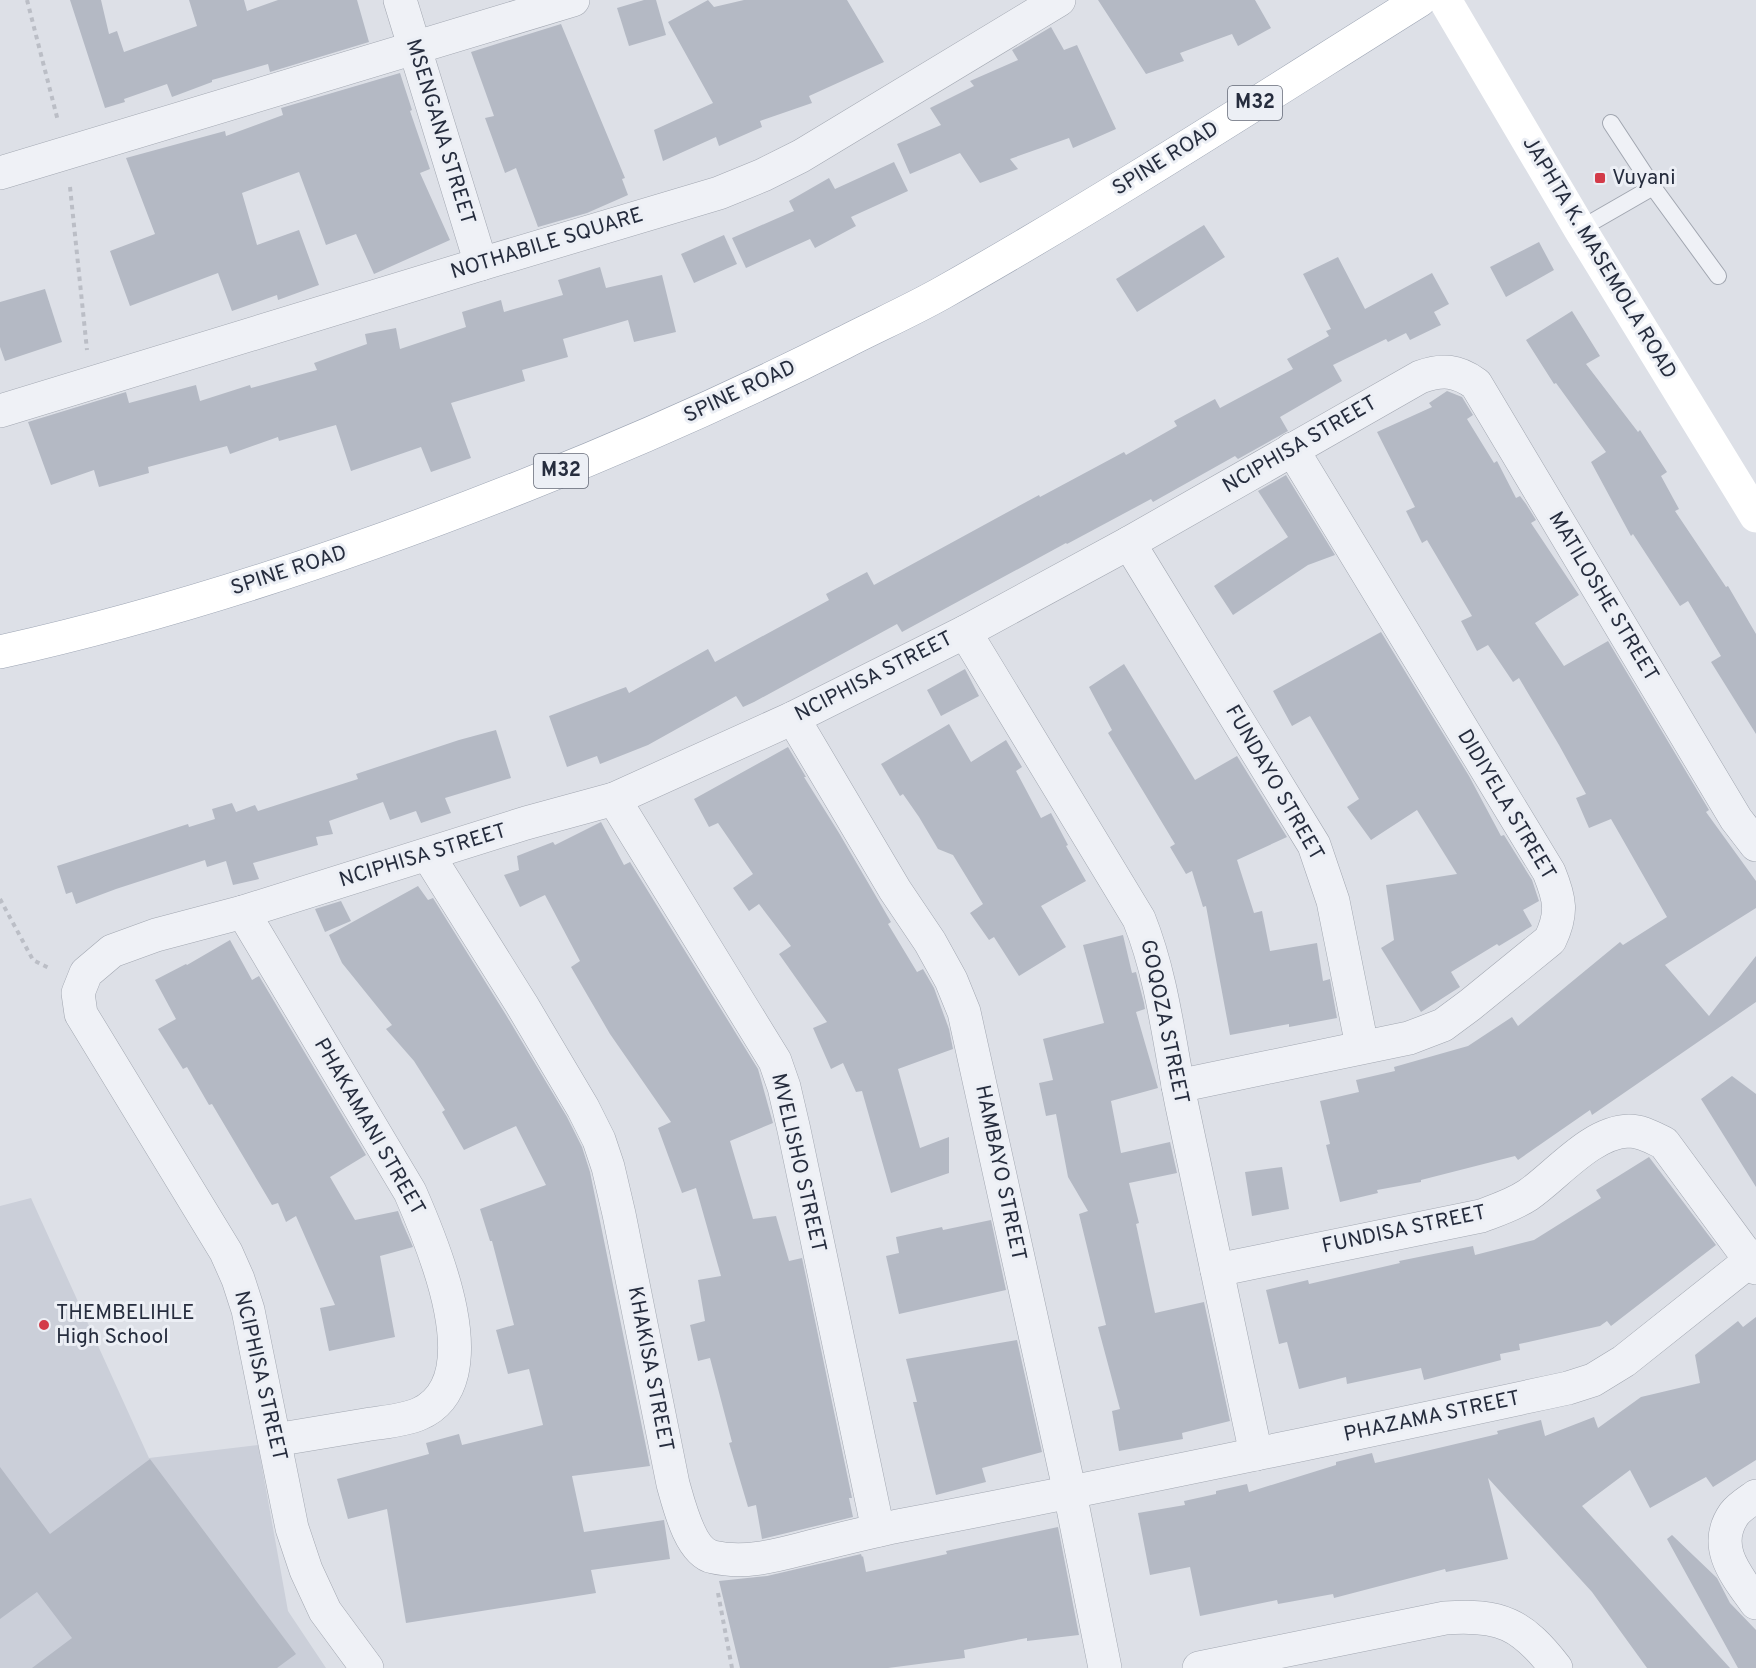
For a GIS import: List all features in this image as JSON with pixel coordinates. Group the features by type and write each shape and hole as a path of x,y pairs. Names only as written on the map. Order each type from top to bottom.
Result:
{"main road":[{"name":"SPINE ROAD","path":"0,652 71,636 269,579 431,522 612,451 783,373 939,295 1089,207 1420,0"},
{"name":"JAPHTA K. MASEMOLA ROAD","path":"1445,0 1580,229 1756,516"}],"street":[{"name":"MSENGANA STREET","path":"400,0 481,264"},
{"path":"0,173 573,0"},
{"name":"NOTHABILE SQUARE","path":"0,411 719,193 801,156 1059,0"},
{"name":"NCIPHISA STREET","path":"367,1668 325,1611 306,1570 292,1528 248,1310 238,1279 226,1252 81,1014 78,993 86,973 112,951 156,935 243,912 614,799 793,718 965,632 1129,543 1420,377 1435,371"},
{"name":"MATILOSHE STREET","path":"1435,371 1464,375 1476,384 1729,808 1756,845"},
{"name":"DIDIYELA STREET","path":"1178,1086 1409,1038 1443,1025 1550,940 1557,925 1560,908 1557,892 1549,872 1292,449"},
{"name":"FUNDAYO STREET","path":"1129,543 1314,845 1333,901 1362,1046"},
{"name":"GOQOZA STREET","path":"965,632 1139,919 1156,971 1256,1454"},
{"name":"HAMBAYO STREET","path":"793,718 895,890 930,942 951,980 964,1012 1070,1493 1105,1668"},
{"name":"MVELISHO STREET","path":"614,799 775,1061 794,1130 878,1530"},
{"name":"KHAKISA STREET","path":"428,855 584,1108 599,1140 619,1214 673,1484 684,1519 696,1544 701,1552 711,1557"},
{"name":"PHAKAMANI STREET","path":"243,912 410,1192 430,1237 454,1330 455,1356 451,1378 439,1399 420,1413 392,1421 275,1440"},
{"name":"FUNDISA STREET","path":"1217,1270 1481,1216 1507,1207 1526,1196 1585,1148 1608,1136 1628,1131 1645,1134 1664,1143 1754,1262"},
{"name":"PHAZAMA STREET","path":"1070,1493 1568,1388 1593,1380 1624,1360 1754,1262"},
{"path":"711,1557 733,1560 767,1557 878,1530 1070,1493"},
{"path":"1756,1496 1734,1513 1725,1535 1725,1553 1734,1573 1756,1603"},
{"path":"1199,1668 1445,1618 1471,1616 1489,1618 1514,1626 1527,1635 1556,1668"}],"lane":[{"path":"1611,123 1653,187 1718,276"},
{"path":"1580,229 1653,187"}],"path":[{"path":"0,899 33,960 81,985"},
{"path":"711,1557 732,1668"}],"shaded area":[{"name":"THEMBELIHLE High School","path":"31,1198 149,1458 258,1445 288,1611 326,1668 0,1668 0,1206"}],"building":[{"path":"70,0 101,0 109,34 117,31 124,52 197,26 189,0 244,0 247,11 278,0 357,0 369,42 270,72 268,64 212,80 212,82 172,97 167,84 105,108"},
{"path":"644,0 656,0 666,35 629,46 617,8"},
{"path":"708,0 714,7 744,0 847,0 884,62 809,96 812,103 760,121 762,127 719,146 716,137 663,161 654,130 713,103 668,22"},
{"path":"1098,0 1255,0 1271,28 1238,46 1232,34 1180,53 1184,61 1146,74"},
{"path":"561,24 625,178 622,179 628,195 587,213 538,227 516,168 505,173 485,118 494,116 471,52"},
{"path":"1051,27 1064,50 1077,45 1116,129 1073,148 1069,138 1010,159 1018,169 980,183 960,153 910,174 897,144 941,125 930,108 974,86 970,81 1018,60 1012,50"},
{"path":"400,73 430,169 420,173 450,240 374,274 356,234 326,245 299,172 242,193 257,245 299,230 319,285 278,300 277,295 232,311 218,273 130,306 110,251 155,234 126,158 225,131 226,136 283,115 281,108"},
{"path":"894,162 908,191 851,217 856,226 815,248 810,239 746,268 732,238 794,211 789,201 829,178 835,189"},
{"path":"1204,225 1225,257 1137,312 1116,279"},
{"path":"724,235 737,264 694,283 681,254"},
{"path":"1539,242 1554,270 1506,297 1490,267"},
{"path":"1338,257 1365,309 1432,273 1449,304 1434,312 1441,325 1410,340 1406,333 1388,342 1386,339 1333,365 1342,381 1280,417 1288,431 1238,459 1235,456 1153,502 1151,499 1066,543 902,632 897,624 743,707 736,696 648,745 600,764 597,756 567,767 549,716 626,687 629,693 708,649 715,662 829,600 826,594 867,572 874,585 1039,495 1040,497 1124,452 1126,455 1177,426 1174,421 1215,399 1220,408 1293,369 1287,359 1329,336 1326,331 1331,329 1303,274"},
{"path":"600,267 606,288 662,275 676,332 634,342 628,320 563,339 568,357 522,370 525,381 451,403 471,458 431,472 421,447 351,471 336,425 279,441 278,437 230,454 227,446 148,467 149,473 99,487 94,470 51,485 28,422 126,392 129,403 196,385 200,401 250,385 251,388 317,370 314,363 367,344 365,334 396,328 400,349 466,327 462,312 501,300 504,312 563,295 558,280"},
{"path":"45,289 62,342 5,361 0,347 0,302"},
{"path":"1572,311 1600,356 1586,364 1638,432 1640,430 1667,472 1661,476 1679,509 1675,511 1726,587 1728,586 1756,634 1756,734 1711,662 1721,656 1688,601 1680,606 1633,534 1631,536 1591,462 1606,452 1556,383 1554,384 1526,340"},
{"path":"1447,391 1462,397 1473,415 1467,419 1494,463 1497,461 1516,498 1520,496 1526,504 1536,520 1531,523 1579,595 1535,623 1564,666 1608,641 1709,810 1706,812 1756,881 1756,908 1665,965 1709,1016 1756,956 1756,1002 1592,1115 1590,1110 1518,1160 1515,1156 1421,1180 1421,1182 1377,1190 1378,1193 1340,1202 1326,1145 1330,1144 1320,1101 1359,1092 1356,1080 1395,1071 1394,1067 1468,1046 1512,1017 1518,1026 1620,942 1623,945 1667,917 1611,819 1589,828 1576,798 1586,794 1559,745 1519,678 1513,682 1488,645 1477,651 1461,621 1472,616 1427,540 1422,543 1406,511 1415,507 1377,432 1432,407 1429,403"},
{"path":"1286,475 1335,555 1308,565 1233,615 1214,586 1288,537 1258,491"},
{"path":"1381,632 1469,776 1501,836 1504,835 1532,880 1539,901 1523,910 1532,926 1451,972 1460,987 1421,1012 1381,948 1394,940 1386,885 1457,874 1417,810 1371,840 1347,807 1359,799 1310,716 1292,726 1273,691"},
{"path":"1124,664 1195,780 1237,756 1287,837 1237,860 1254,913 1262,911 1270,951 1317,943 1323,981 1330,979 1337,1018 1230,1035 1206,906 1203,907 1192,871 1186,874 1170,847 1175,844 1108,733 1112,730 1089,687"},
{"path":"965,669 979,696 941,716 927,690"},
{"path":"949,724 971,762 1006,740 1022,767 1016,771 1041,818 1051,813 1086,881 1041,906 1066,947 1019,976 994,937 989,940 970,913 983,904 953,855 938,849 903,794 900,796 881,764"},
{"path":"496,730 511,778 445,798 451,813 421,823 416,811 390,820 383,802 329,821 333,834 316,837 318,845 253,863 259,879 233,885 226,861 207,867 205,860 76,904 72,892 66,894 57,866 188,824 189,827 215,819 212,809 232,803 236,812 255,805 258,811 358,779 356,774"},
{"path":"788,747 891,922 888,924 917,972 923,969 934,988 949,1029 953,1049 898,1069 920,1148 949,1137 949,1173 891,1193 862,1091 856,1092 843,1063 831,1069 813,1028 827,1022 779,954 791,946 759,904 749,911 733,888 753,874 718,823 709,827 694,799"},
{"path":"601,822 624,865 630,862 758,1069 773,1123 730,1141 753,1219 776,1216 789,1261 802,1258 852,1498 849,1498 853,1517 762,1539 756,1505 748,1507 729,1443 732,1442 710,1358 698,1361 690,1325 705,1321 698,1280 721,1276 696,1188 682,1193 658,1128 671,1122 610,1034 571,967 580,961 545,895 520,907 504,875 519,870 517,856 553,842 555,845"},
{"path":"418,886 428,900 433,898 506,1015 567,1117 582,1147 590,1172 650,1466 572,1476 584,1532 664,1520 670,1559 591,1570 596,1593 406,1623 387,1509 348,1519 337,1479 429,1454 426,1443 459,1434 462,1445 543,1425 529,1369 508,1374 496,1330 514,1325 492,1241 490,1241 480,1209 546,1185 516,1126 464,1150 442,1112 445,1110 414,1061 386,1029 392,1025 342,963 329,935"},
{"path":"341,901 351,921 325,932 315,909"},
{"path":"1123,935 1132,973 1136,972 1144,1003 1145,1009 1136,1012 1158,1088 1111,1101 1121,1153 1170,1142 1177,1173 1129,1183 1139,1223 1136,1224 1155,1313 1204,1302 1230,1421 1182,1433 1183,1439 1119,1451 1112,1411 1120,1409 1098,1327 1106,1325 1079,1214 1088,1211 1068,1177 1056,1114 1046,1116 1039,1083 1053,1080 1043,1039 1104,1023 1083,945"},
{"path":"230,940 252,980 259,976 366,1155 330,1177 355,1220 398,1211 413,1247 380,1256 395,1337 329,1351 320,1308 335,1305 296,1216 286,1222 278,1203 272,1205 212,1104 209,1105 187,1067 183,1069 158,1029 176,1019 155,980 187,965"},
{"path":"1732,1076 1756,1094 1756,1187 1701,1099"},
{"path":"1649,1157 1716,1245 1611,1326 1607,1321 1600,1326 1519,1344 1520,1350 1500,1354 1501,1360 1424,1380 1421,1368 1347,1384 1346,1377 1299,1389 1287,1342 1279,1344 1266,1290 1308,1280 1309,1284 1400,1263 1399,1261 1473,1246 1475,1255 1534,1240 1601,1198 1596,1190"},
{"path":"1282,1167 1289,1209 1252,1216 1245,1172"},
{"path":"991,1220 1006,1290 899,1314 886,1256 899,1253 896,1237"},
{"path":"1756,1317 1756,1460 1713,1487 1706,1477 1650,1508 1630,1470 1582,1506 1730,1668 1647,1668 1592,1592 1488,1478 1508,1559 1446,1572 1445,1569 1334,1598 1333,1594 1278,1604 1277,1600 1200,1616 1190,1567 1150,1575 1138,1513 1185,1505 1184,1501 1247,1484 1249,1492 1336,1465 1336,1462 1372,1453 1375,1463 1498,1434 1497,1431 1541,1420 1545,1436 1594,1417 1598,1428 1641,1397 1700,1383 1695,1355 1738,1321 1743,1327"},
{"path":"1017,1340 1042,1452 982,1468 986,1482 936,1495 913,1402 917,1402 906,1359"},
{"path":"150,1459 296,1654 277,1668 32,1668 72,1638 37,1592 0,1619 0,1467 50,1534"},
{"path":"1058,1527 1079,1635 1027,1641 1027,1638 964,1650 965,1658 888,1668 740,1668 719,1581 767,1576 861,1554 866,1572 947,1554 946,1551"},
{"path":"1672,1535 1717,1578 1730,1603 1756,1630 1756,1668 1738,1668 1667,1539"}],"place":[{"name":"Vuyani","path":"1600,178"},
{"name":"THEMBELIHLE High School","path":"44,1325"}]}
